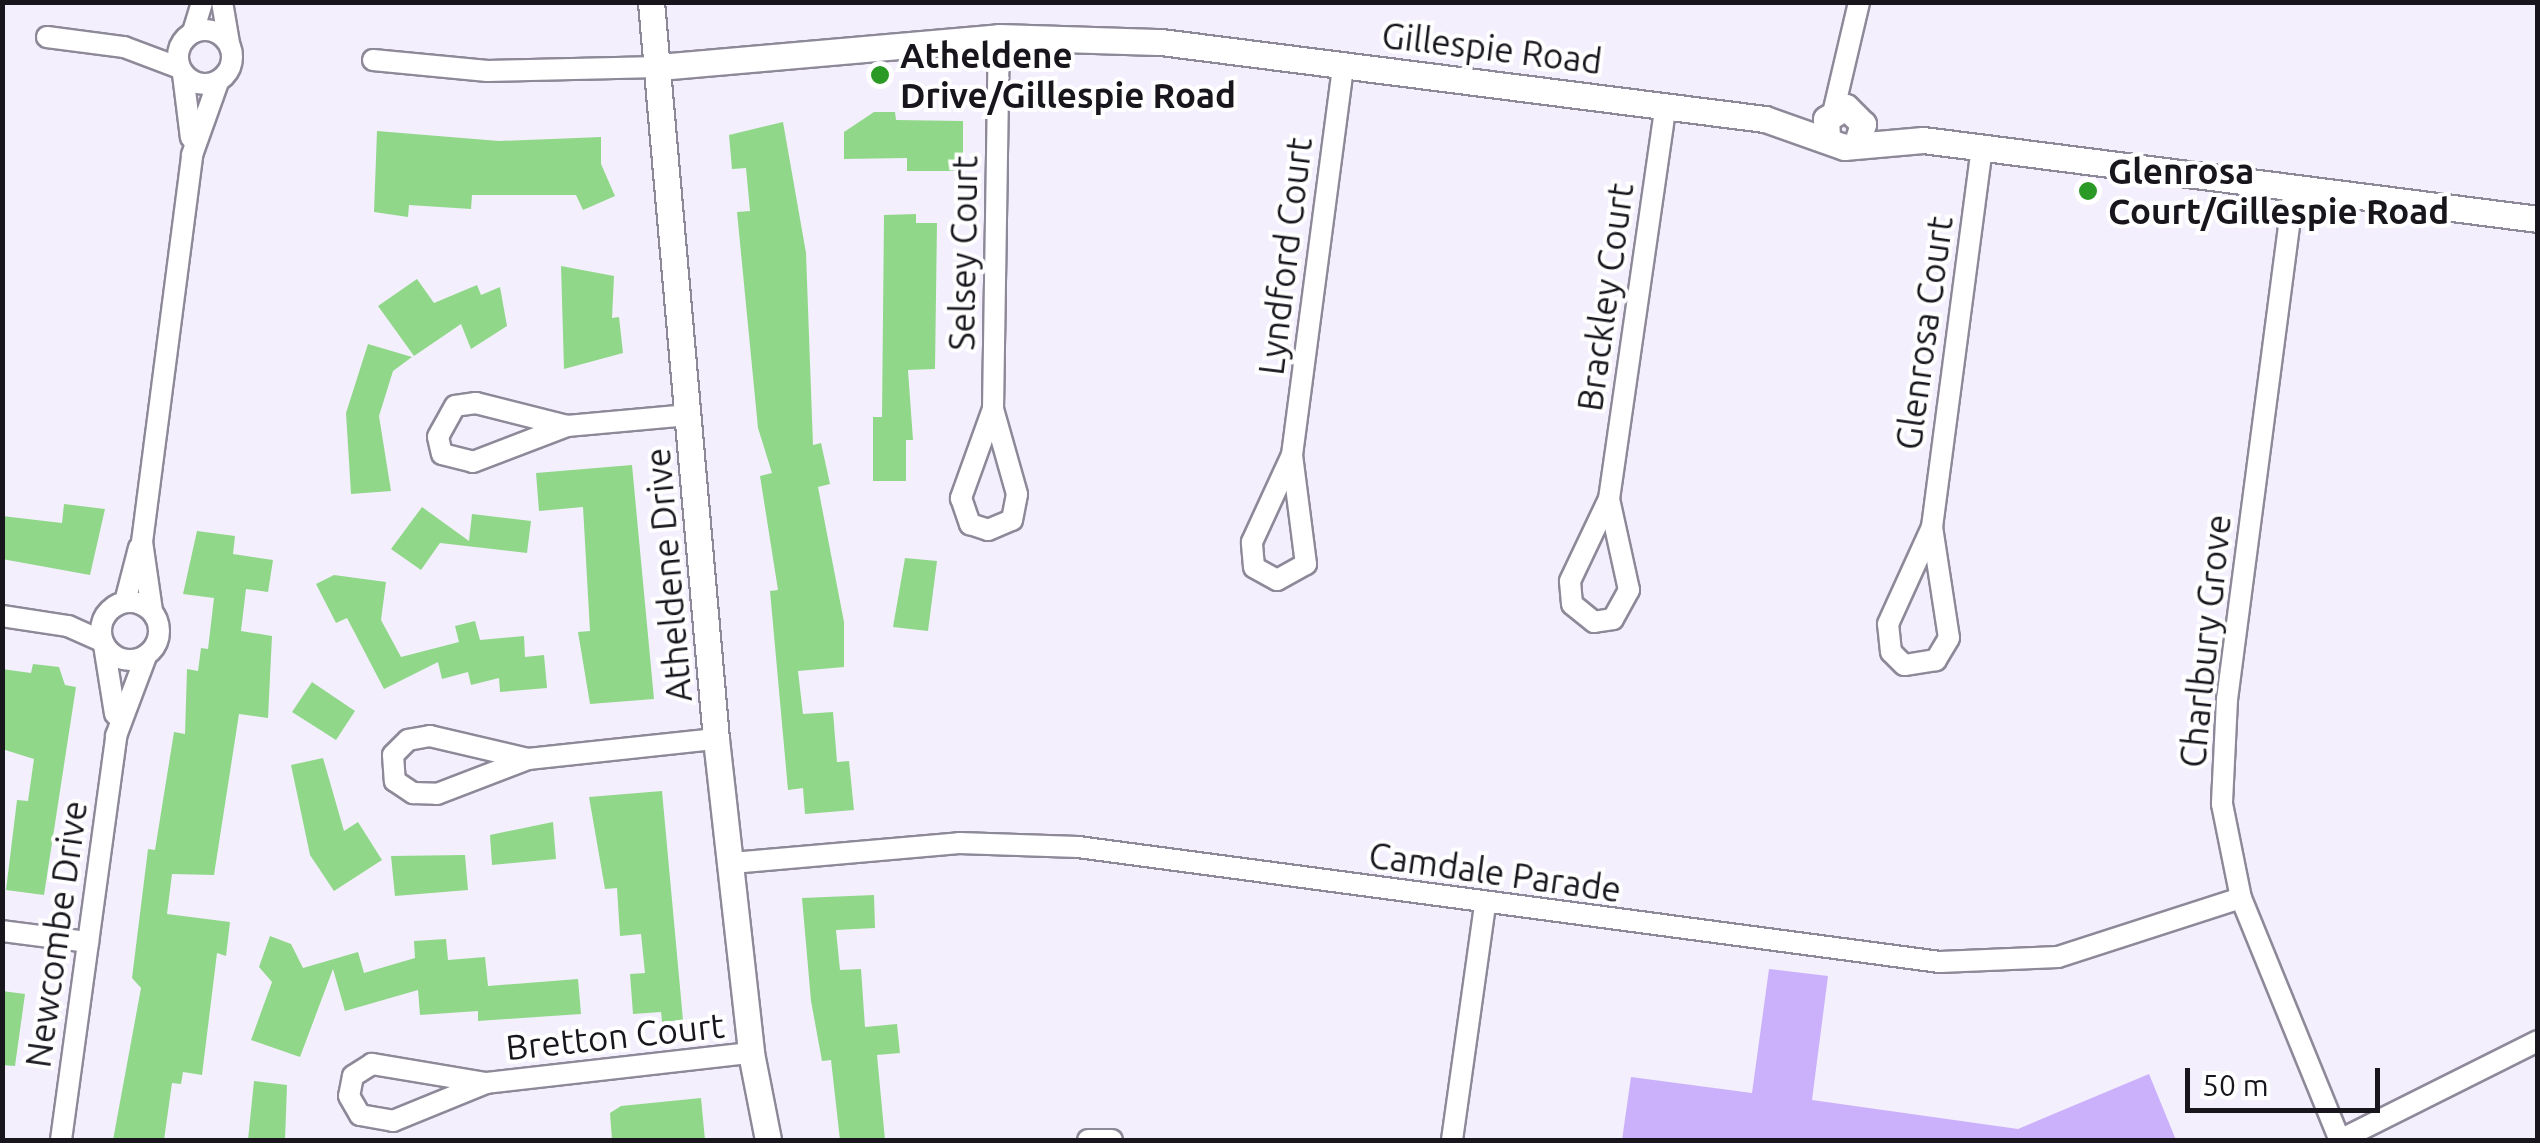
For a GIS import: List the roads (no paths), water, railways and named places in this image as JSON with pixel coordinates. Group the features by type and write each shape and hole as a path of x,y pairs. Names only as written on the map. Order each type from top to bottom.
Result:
{"street":[{"path":"192,155 178,50 191,33 202,2"},
{"path":"103,643 142,542 192,155 218,82 233,60 222,2"},
{"name":"Atheldene Drive","path":"651,2 716,738 750,1053 768,1140"},
{"path":"1844,122 1859,2"},
{"path":"124,46 213,31 229,42"},
{"path":"47,37 124,46 182,71 199,84 218,82"},
{"name":"Gillespie Road","path":"373,60 487,71 659,67 1000,37 1161,42 1765,119 1844,122 1982,149 2538,219"},
{"name":"Selsey Court","path":"992,409 961,498 970,524 988,530 1012,520 1017,494 992,409 1000,37"},
{"name":"Lyndford Court","path":"1292,455 1308,547 1298,574 1277,580 1254,567 1252,542 1292,455 1343,65"},
{"name":"Brackley Court","path":"1609,498 1630,590 1614,619 1594,622 1572,604 1570,581 1609,498 1666,105"},
{"name":"Glenrosa Court","path":"1932,527 1888,624 1891,652 1904,665 1936,660 1948,638 1932,527 1982,149"},
{"name":"Charlbury Grove","path":"2294,188 2224,731 2222,804 2241,898 2340,1140"},
{"path":"566,426 476,403 455,406 438,437 442,454 473,462 566,426 690,415"},
{"path":"2,616 52,623 103,643 126,660 146,656 160,630 152,612 142,542"},
{"path":"52,623 117,606 152,612"},
{"name":"Newcombe Drive","path":"103,643 116,736"},
{"name":"Newcombe Drive","path":"61,1140 116,736 146,656"},
{"path":"528,759 430,736 408,740 393,755 395,781 425,794 528,759 716,738"},
{"name":"Camdale Parade","path":"732,864 1019,842 1828,950 2004,964 2104,946 2241,898"},
{"path":"1452,1140 1485,904"},
{"path":"2,931 88,942"},
{"path":"2340,1140 2538,1041"},
{"name":"Bretton Court","path":"486,1083 372,1064 353,1076 349,1096 360,1115 393,1121 486,1083 750,1053"},
{"path":"1088,1140 1112,1140"}],"place":[{"name":"Atheldene Drive/Gillespie Road","path":"880,75"},
{"name":"Glenrosa Court/Gillespie Road","path":"2088,191"}]}
